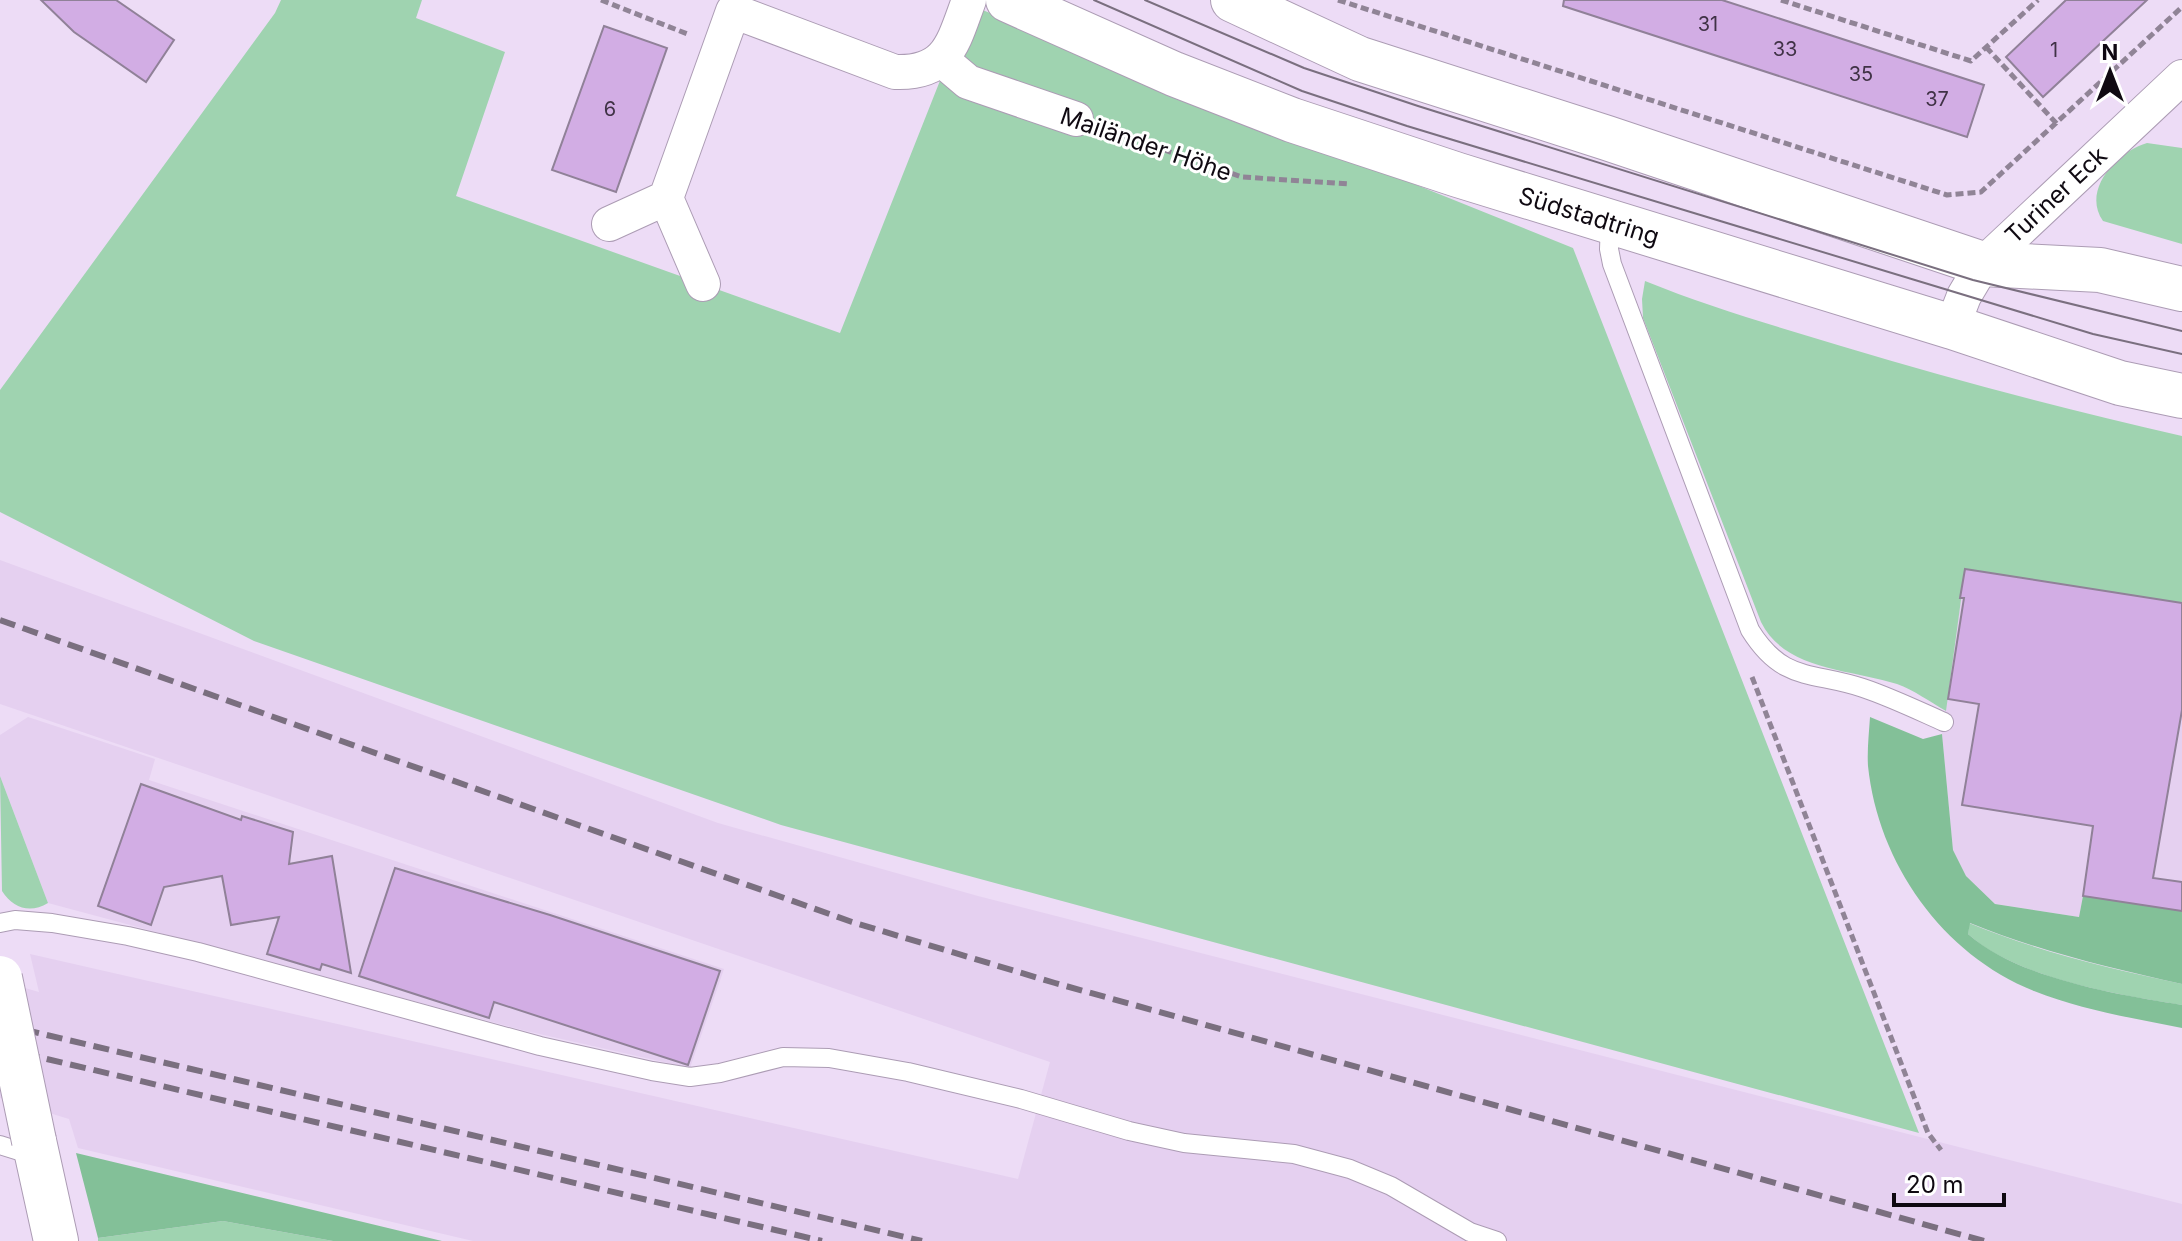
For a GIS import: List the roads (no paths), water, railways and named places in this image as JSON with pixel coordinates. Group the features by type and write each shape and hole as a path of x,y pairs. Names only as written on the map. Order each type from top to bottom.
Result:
{"street":[{"path":"703,284 666,198 733,11 895,72 913,72 942,60 953,44 969,0"},
{"name":"Südstadtring","path":"1008,0 1174,74 1292,120 1952,327 2120,383 2182,396"},
{"path":"1233,0 1360,59 1983,264 2100,270 2182,289"},
{"name":"Mailänder Höhe","path":"942,60 968,82 1076,119"},
{"name":"Turiner Eck","path":"1952,327 1964,296 1983,264 2182,77"},
{"path":"609,224 666,198"},
{"path":"0,978 24,1148 56,1241"}],"lane":[{"path":"1610,222 1612,264 1750,630 1762,649 1776,662 1794,671 1862,688 1944,722"},
{"path":"0,923 15,920 52,923 128,936 198,952 540,1046 652,1071 690,1077 783,1057 829,1058 908,1072 1021,1099 1129,1131 1184,1143 1294,1154 1350,1169 1391,1186 1470,1232 1497,1241"}],"tram line":[{"path":"1094,0 1302,91 1407,126 2093,334 2182,354"},
{"path":"1145,0 1304,68 1418,106 1973,280 2182,331"}],"railway":[{"path":"0,620 852,922 1055,983 1984,1241"},
{"path":"0,1024 922,1241"},
{"path":"0,1048 822,1241"}]}
